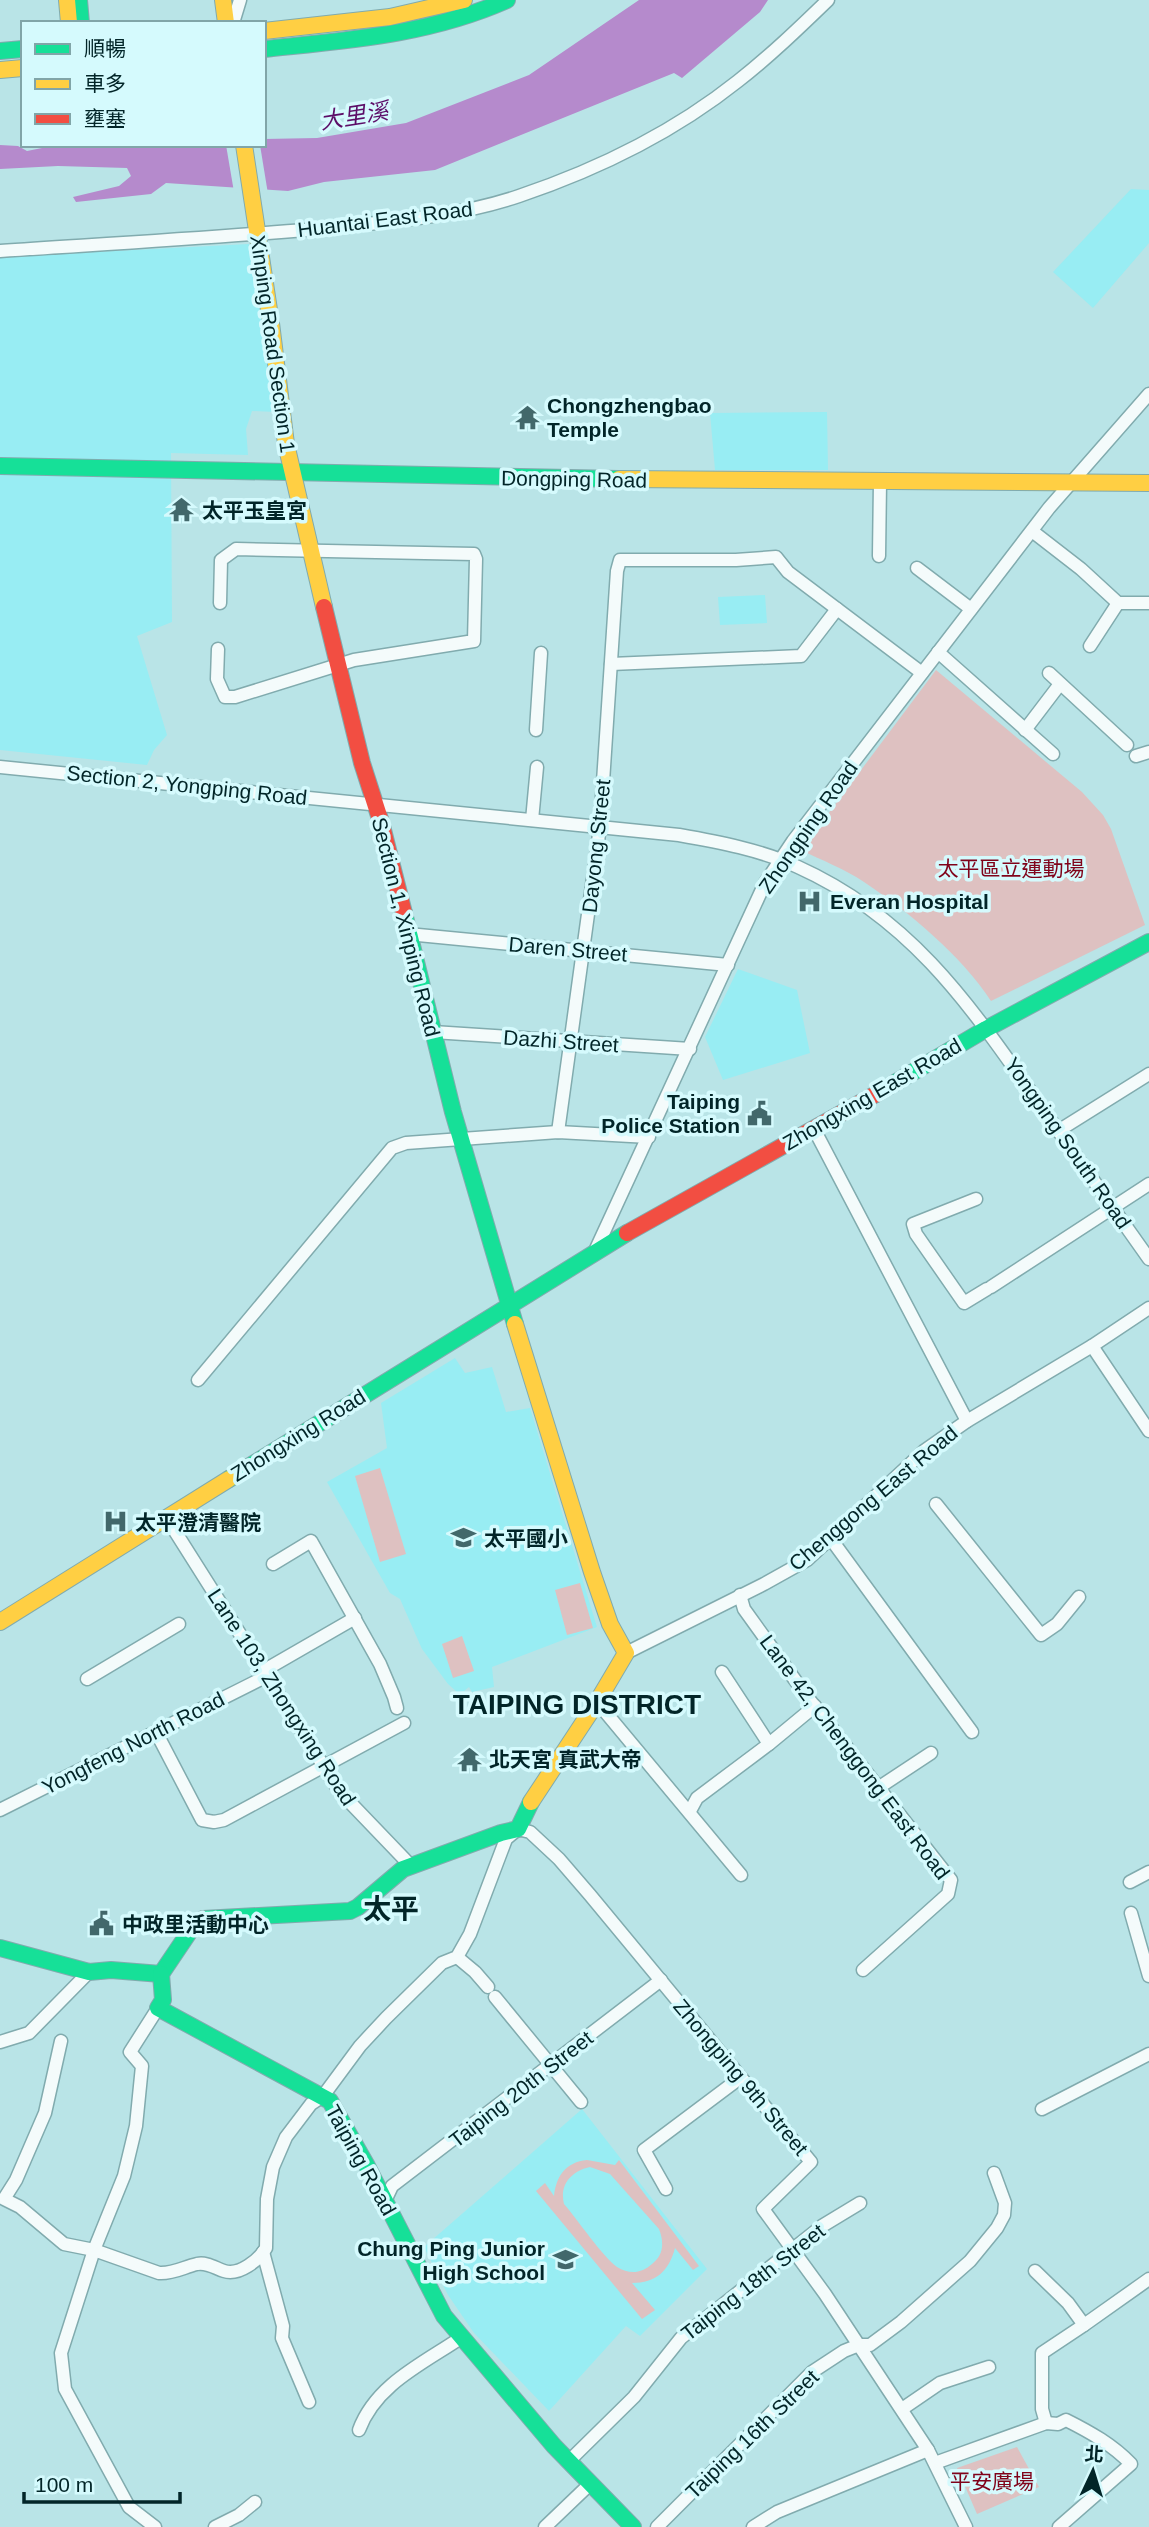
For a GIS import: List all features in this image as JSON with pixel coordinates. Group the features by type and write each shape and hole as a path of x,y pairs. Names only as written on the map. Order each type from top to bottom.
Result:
{"street":[{"path":"67,0 69,21"},
{"path":"79,0 81,21"},
{"path":"223,0 226,21"},
{"path":"234,21 240,0"},
{"path":"266,31 402,15 464,0"},
{"path":"266,49 393,34 436,26 507,0"},
{"name":"Huantai East Road","path":"0,251 384,223 457,211 518,196 565,179 657,135 719,95 774,51 828,0"},
{"path":"0,51 21,49"},
{"path":"0,70 21,68"},
{"name":"Xinping Road Section 1","path":"244,147 286,444 293,474"},
{"name":"Zhongping Road","path":"596,1250 765,883 1032,531 1149,394"},
{"name":"Dongping Road","path":"0,466 293,474 1149,483"},
{"name":"Section 1, Xinping Road","path":"293,474 338,664 460,1138 592,1572 610,1624 626,1653"},
{"path":"879,556 880,482"},
{"path":"1032,531 1081,569 1118,603 1149,603"},
{"path":"219,603 221,560 236,549 474,554 476,559 474,641 338,664 243,695 225,697 217,679 219,649"},
{"name":"Dayong Street","path":"558,1132 600,827 617,571 620,560 736,560 776,557 788,572 837,609"},
{"path":"917,568 971,609"},
{"path":"1090,646 1118,603"},
{"path":"611,664 801,656 837,609 922,673"},
{"path":"938,652 1054,754"},
{"path":"536,730 541,653"},
{"path":"1049,673 1127,745"},
{"path":"1026,730 1060,684"},
{"name":"Section 2, Yongping Road","path":"0,767 701,839 780,860"},
{"path":"532,820 537,767"},
{"name":"Yongping South Road","path":"780,860 840,889 891,924 942,973 986,1029 1149,1259"},
{"name":"Daren Street","path":"408,934 728,965"},
{"name":"Zhongxing East Road","path":"596,1250 814,1129 986,1029 1148,945"},
{"name":"Dazhi Street","path":"433,1032 690,1049"},
{"path":"1058,1131 1149,1074"},
{"path":"814,1129 967,1420"},
{"path":"198,1380 392,1149 406,1143 558,1132 649,1137"},
{"path":"976,1199 913,1224 916,1234 964,1303 1149,1184"},
{"name":"Zhongxing Road","path":"0,1622 596,1250"},
{"name":"Chenggong East Road","path":"626,1653 807,1560 924,1451 967,1420 1092,1346 1149,1308"},
{"path":"1092,1346 1149,1431"},
{"path":"936,1504 1041,1635 1057,1624 1079,1597"},
{"name":"Lane 103, Zhongxing Road","path":"166,1517 323,1766 352,1807 411,1866"},
{"path":"831,1539 972,1732"},
{"path":"274,1564 310,1541 380,1664 397,1708"},
{"name":"Lane 42, Chenggong East Road","path":"740,1595 744,1609 815,1706 944,1869 951,1883 948,1894 863,1970"},
{"name":"Yongfeng North Road","path":"1,1808 267,1676 270,1667 355,1618"},
{"path":"87,1679 179,1624"},
{"path":"309,2402 282,2338 283,2326 263,2252 267,2199 277,2154 306,2110 323,2096 360,2046 442,1963 457,1957 470,1934 506,1839 518,1829 530,1804 626,1653"},
{"path":"722,1672 769,1744"},
{"path":"597,1702 741,1875"},
{"path":"690,1811 697,1798 815,1706"},
{"path":"156,1732 202,1821 214,1822 224,1820 404,1723"},
{"path":"878,1788 931,1753"},
{"path":"155,2527 129,2507 65,2389 61,2353 93,2250 124,2176 134,2137 142,2066 130,2052 163,2000 161,1974 194,1926 204,1919 350,1910 358,1907 403,1869 518,1829"},
{"name":"Zhongping 9th Street","path":"518,1829 530,1832 559,1860 662,1980 811,2162 763,2209 794,2249 928,2450 962,2525"},
{"path":"1130,1882 1149,1872"},
{"path":"1132,1913 1147,1960 1149,1976"},
{"path":"0,1948 89,1972 111,1970 161,1974"},
{"path":"457,1957 475,1972 581,2102"},
{"path":"0,2042 29,2033 89,1972"},
{"name":"Taiping 20th Street","path":"385,2201 393,2186 662,1980"},
{"name":"Taiping Road","path":"158,2008 330,2101 435,2300 499,2384 633,2527"},
{"path":"61,2041 45,2113 16,2180 4,2199 20,2207 64,2244 93,2250 159,2273 167,2274 198,2264 232,2273 252,2263 263,2252"},
{"path":"1042,2109 1149,2054"},
{"path":"666,2189 644,2150 740,2078"},
{"name":"Taiping 16th Street","path":"657,2527 812,2372 845,2351 859,2345 870,2345 901,2322 970,2261 1004,2215 1005,2203 994,2173"},
{"name":"Taiping 18th Street","path":"569,2461 634,2397 681,2338 822,2226 860,2203"},
{"path":"1035,2270 1068,2303 1084,2325"},
{"path":"1046,2423 1042,2409 1042,2353 1149,2279"},
{"path":"359,2430 369,2409 387,2388 462,2337"},
{"path":"902,2409 940,2383 989,2367"},
{"path":"935,2463 1046,2423 1058,2424 1066,2420 1089,2431 1131,2464 1059,2527"},
{"path":"752,2527 777,2512 928,2450"},
{"path":"545,2527 590,2484"},
{"path":"215,2527 239,2515 255,2502"}],"shaded area":[{"path":"639,0 768,0 760,12 682,78 674,73 435,170 324,182 288,191 166,183 151,194 76,202 73,197 119,186 131,176 127,168 58,166 0,169 0,145 18,146 27,151 47,147 266,147 266,139 317,138 406,123 529,75"},
{"path":"1131,189 1149,190 1149,243 1093,308 1053,272"},
{"path":"249,244 276,412 252,411 246,429 248,455 171,453 172,622 137,636 167,735 154,750 147,765 0,750 0,257"},
{"path":"827,412 828,470 715,470 710,413"},
{"path":"765,595 767,623 720,625 718,597"},
{"path":"738,969 797,990 810,1053 723,1080 705,1037"},
{"name":"太平國小","path":"455,1358 465,1373 492,1367 506,1412 530,1408 597,1627 492,1667 494,1687 472,1692 469,1687 457,1692 422,1649 400,1599 390,1593 327,1482 387,1448 381,1403"},
{"name":"Chung Ping Junior High School","path":"582,2109 707,2269 640,2336 626,2326 549,2411 474,2333 448,2295 424,2247"}],"green space":[{"name":"太平區立運動場","path":"936,670 1082,792 1103,815 1111,829 1145,925 991,1001 966,968 934,936 898,907 857,877 801,850"},
{"path":"380,1468 406,1554 380,1562 355,1476"},
{"path":"580,1583 593,1628 567,1635 555,1590"},
{"path":"462,1636 474,1671 453,1678 442,1644"},
{"path":"619,2160 699,2266 693,2270 675,2248 669,2263 660,2274 648,2281 632,2283 655,2310 642,2319 536,2191 545,2183 554,2196 563,2171 580,2161 615,2165","holes":["590,2167 610,2174 661,2234 662,2248 659,2257 640,2271 627,2271 611,2262 564,2204 563,2190 573,2175"]},
{"name":"平安廣場","path":"1017,2447 1039,2487 977,2514 957,2468"}],"pier":[{"path":"226,147 260,147 268,194 234,192"}],"traffic: fast":[{"path":"79,0 81,21"},
{"path":"266,49 418,29 477,12 507,0"},
{"path":"0,51 21,49"},
{"path":"0,466 619,479"},
{"path":"404,913 453,1112 515,1324"},
{"path":"876,1094 986,1029 1149,942"},
{"path":"229,1479 627,1233"},
{"path":"161,1974 194,1925 203,1919 350,1911 403,1869 518,1829 531,1802"},
{"path":"0,1948 89,1972 111,1970 161,1974"},
{"path":"161,1974 163,2000 158,2008 330,2101 367,2166 444,2316 554,2446 633,2527"}],"traffic: slow":[{"path":"67,0 69,21"},
{"path":"223,0 226,21"},
{"path":"266,31 390,17 464,0"},
{"path":"0,70 21,68"},
{"path":"244,147 286,444 324,607"},
{"path":"619,479 1149,483"},
{"path":"515,1324 592,1572 610,1624 626,1653 531,1802"},
{"path":"0,1622 229,1479"}],"traffic: jam":[{"path":"324,607 362,763 381,822 404,913"},
{"path":"627,1233 876,1094"}],"place":[{"name":"Chongzhengbao Temple","path":"527,417"},
{"name":"太平玉皇宮","path":"182,510"},
{"name":"Everan Hospital","path":"810,901"},
{"name":"Taiping Police Station","path":"760,1113"},
{"name":"太平澄清醫院","path":"115,1522"},
{"name":"太平國小","path":"464,1538"},
{"name":"北天宮 真武大帝","path":"469,1759"},
{"name":"中政里活動中心","path":"102,1924"},
{"name":"Chung Ping Junior High School","path":"565,2260"}],"district":[{"name":"TAIPING DISTRICT","path":"577,1704"},
{"name":"太平","path":"391,1909"}],"water label":[{"name":"大里溪","path":"354,116"}]}
